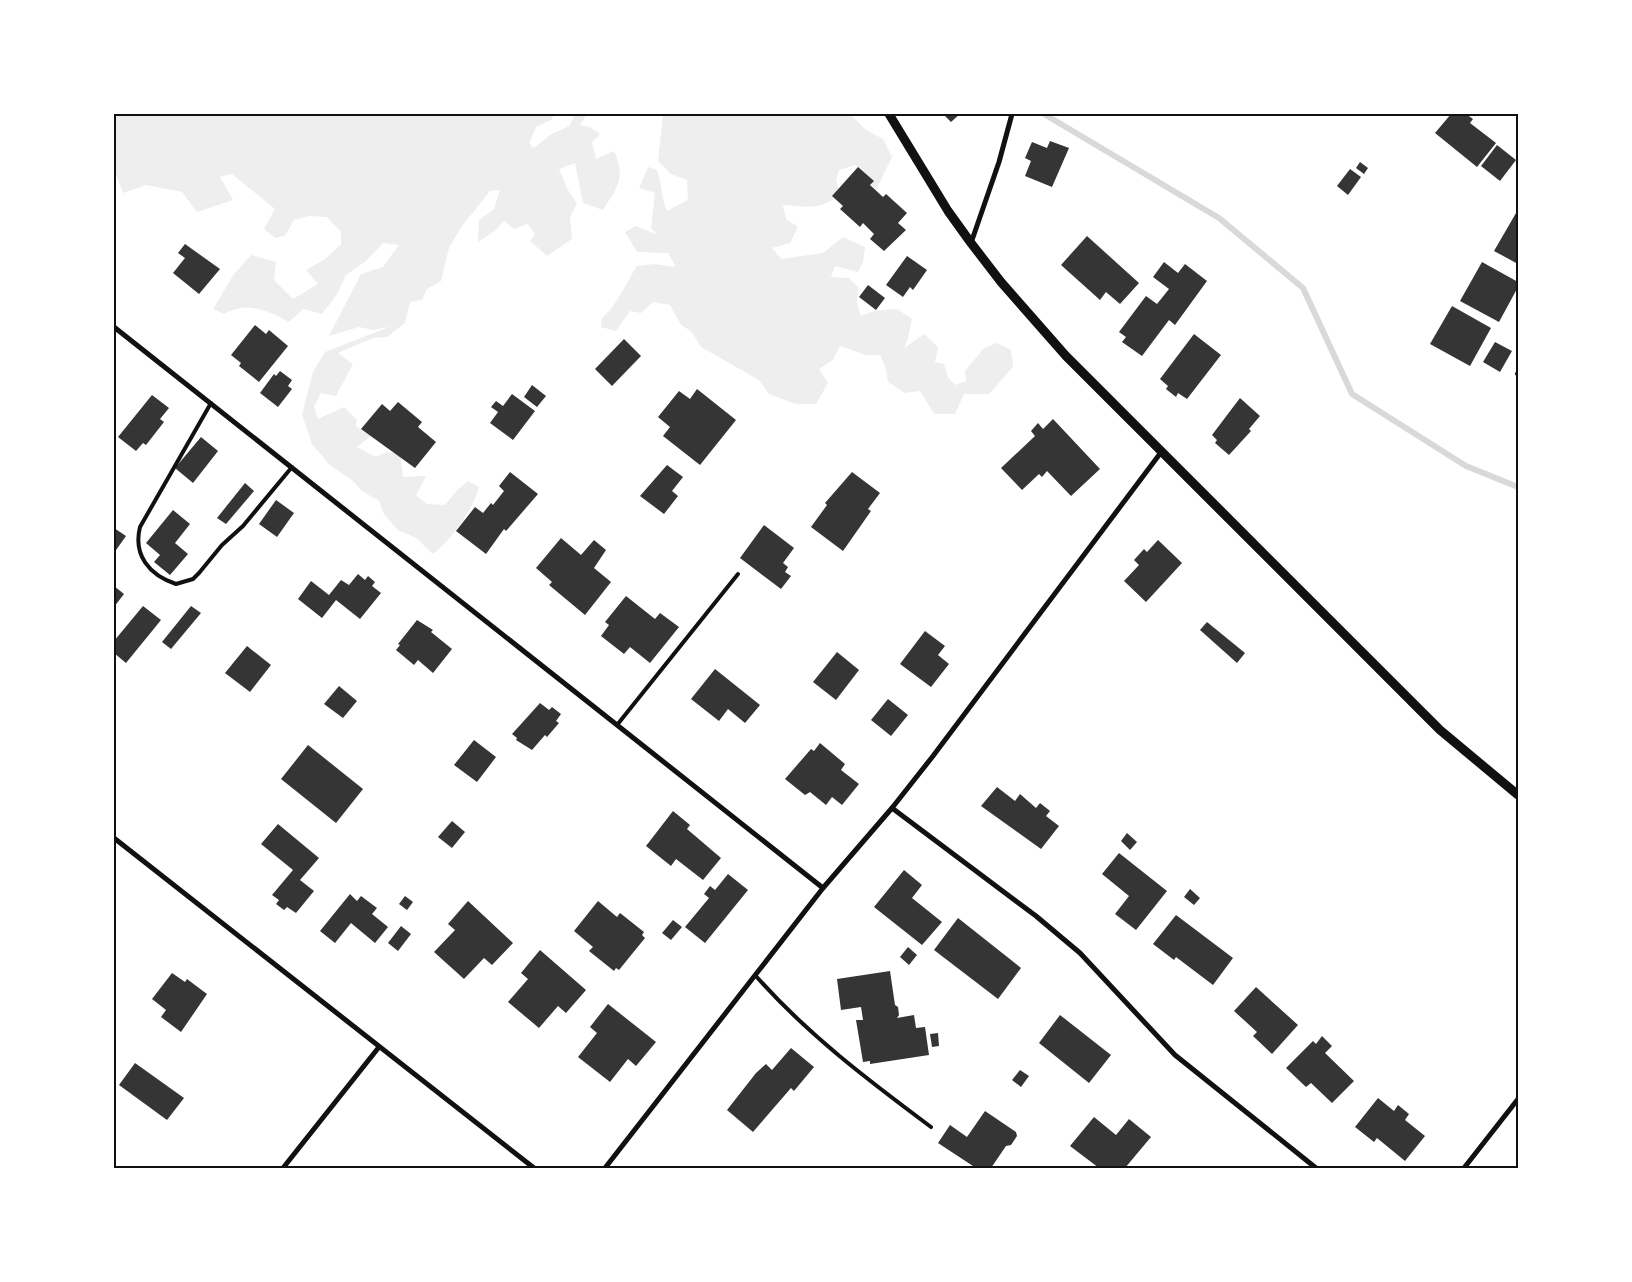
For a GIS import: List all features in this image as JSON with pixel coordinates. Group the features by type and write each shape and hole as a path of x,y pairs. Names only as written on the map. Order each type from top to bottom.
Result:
{"street":[{"path":"889,114 943,203 971,243 1001,282 1066,356 1440,730 1518,795"},
{"path":"971,243 999,162 1012,114"},
{"path":"115,330 211,403 824,888"},
{"path":"605,1168 824,888 892,808 1162,451"},
{"path":"892,808 1036,916 1080,953 1175,1055 1316,1168"},
{"path":"114,838 534,1168"},
{"path":"283,1168 379,1047"},
{"path":"1464,1168 1518,1099"}],"lane":[{"path":"211,403 140,527 137,539 138,550 145,563 160,576 176,584 193,579 222,545 243,526 292,467"},
{"path":"617,725 738,574"},
{"path":"756,975 781,1005 814,1035 872,1083 931,1127"}],"shaded area":[{"path":"114,114 555,114 551,120 536,127 529,143 534,148 550,135 569,126 575,114 587,114 580,125 590,127 600,134 592,142 596,159 614,151 618,161 619,182 603,210 583,203 575,163 559,169 568,190 577,203 570,217 572,239 547,256 530,241 535,234 528,224 514,229 504,221 496,230 478,242 479,220 494,209 500,190 490,191 462,226 449,248 441,281 427,289 422,300 410,302 405,323 387,337 373,338 338,353 353,364 336,396 321,393 314,407 318,419 344,407 357,420 356,426 371,436 357,447 376,457 386,452 400,454 403,477 426,476 416,495 427,504 445,505 457,490 468,481 479,487 472,505 461,524 433,554 416,538 398,530 384,514 379,501 362,491 352,480 331,466 312,444 302,415 313,372 325,352 389,327 373,330 359,327 329,336 361,274 383,267 399,245 383,243 366,261 346,275 336,296 322,314 303,309 289,322 257,309 241,308 224,314 213,309 234,274 251,255 276,262 274,280 293,299 318,284 306,270 325,259 341,244 341,232 327,217 309,216 294,220 285,236 275,238 264,229 275,209 232,174 220,177 233,200 197,212 182,192 146,185 123,193 116,174 114,175"},
{"path":"852,114 866,130 883,139 892,157 876,190 856,165 839,170 836,179 840,195 833,200 813,206 783,205 786,219 798,227 790,243 772,248 781,259 823,253 843,237 865,247 863,262 858,272 835,266 831,277 849,278 858,287 857,304 861,316 874,311 897,309 912,319 904,348 924,334 938,347 935,362 944,364 948,377 955,385 966,381 965,371 984,348 997,343 1011,350 1013,367 989,394 964,394 955,414 934,414 920,391 905,393 888,382 886,369 880,355 866,355 840,346 833,360 819,369 828,383 816,404 796,404 769,394 759,380 701,347 691,331 681,325 670,305 653,302 641,313 630,311 616,331 601,327 602,318 617,300 637,266 654,264 676,267 668,253 637,252 625,232 636,226 658,235 651,228 655,193 639,188 648,167 657,170 667,211 688,200 687,180 671,174 658,161 663,115"}],"building":[{"path":"943,114 960,114 951,122"},
{"path":"1451,114 1466,114 1473,119 1470,123 1496,143 1477,167 1435,133"},
{"path":"1050,141 1069,148 1052,187 1025,176 1031,161 1025,158 1032,142 1047,148"},
{"path":"1497,145 1516,160 1500,181 1481,166"},
{"path":"1360,162 1368,168 1364,174 1356,168"},
{"path":"858,167 874,181 870,185 883,197 886,194 907,213 898,223 906,230 884,251 870,239 874,234 863,223 860,227 840,209 843,206 832,196"},
{"path":"1350,169 1361,177 1348,195 1337,186"},
{"path":"1516,213 1518,214 1518,264 1494,251"},
{"path":"1087,236 1139,283 1120,304 1106,292 1100,300 1061,265"},
{"path":"185,244 220,269 199,294 173,273 185,258 178,253"},
{"path":"907,256 927,270 913,290 910,287 903,297 886,285"},
{"path":"1164,262 1178,273 1185,264 1207,281 1175,325 1169,320 1142,356 1122,342 1126,337 1119,332 1146,296 1157,304 1169,289 1153,277"},
{"path":"1482,262 1518,282 1518,287 1499,322 1460,301"},
{"path":"868,285 885,298 876,310 859,297"},
{"path":"1452,306 1491,328 1470,366 1430,344"},
{"path":"255,325 266,334 269,330 288,346 259,382 239,366 241,363 231,355"},
{"path":"1194,334 1221,355 1187,399 1178,393 1176,397 1166,389 1168,386 1160,379"},
{"path":"624,339 641,356 612,386 595,369"},
{"path":"1495,342 1512,351 1500,372 1483,362"},
{"path":"280,371 292,380 288,386 292,389 278,407 260,393 274,374 276,376"},
{"path":"532,385 546,396 537,407 524,397"},
{"path":"697,389 736,420 700,465 663,436 670,427 658,417 679,391 690,399"},
{"path":"512,394 535,411 513,440 490,423 498,412 491,407 496,401 503,406"},
{"path":"152,395 169,408 160,419 164,422 146,445 143,443 136,451 118,437"},
{"path":"1240,398 1260,416 1249,429 1251,431 1229,455 1215,443 1217,440 1212,435"},
{"path":"398,402 422,422 418,427 436,442 415,468 361,429 382,404 390,411"},
{"path":"1053,419 1100,469 1071,496 1047,471 1042,477 1039,474 1022,490 1001,468 1035,436 1031,431 1038,423 1043,429"},
{"path":"201,437 218,451 193,483 175,468"},
{"path":"667,465 683,477 672,491 678,496 664,514 640,496"},
{"path":"510,472 538,494 506,531 504,529 486,554 456,531 475,507 483,513 491,503 493,505 504,491 499,486"},
{"path":"852,472 880,493 868,509 871,511 843,551 811,527 827,505 825,503"},
{"path":"245,483 254,491 226,524 217,518"},
{"path":"276,500 294,513 277,537 259,524"},
{"path":"173,510 190,524 175,543 188,554 170,575 154,562 160,555 146,543"},
{"path":"764,525 794,548 783,563 788,567 785,572 791,576 781,589 740,558"},
{"path":"114,528 126,536 114,553"},
{"path":"561,538 581,555 594,540 606,550 594,568 611,582 585,615 549,585 552,582 536,568"},
{"path":"1158,540 1182,563 1146,602 1124,581 1139,565 1134,560 1144,549 1147,552"},
{"path":"358,574 365,580 368,576 375,582 372,586 381,593 360,619 336,600 322,618 298,599 311,581 329,595 341,580 349,585"},
{"path":"114,586 124,594 114,607"},
{"path":"626,596 655,619 660,613 679,627 650,663 630,647 624,654 601,636 609,625 605,622"},
{"path":"143,606 161,620 126,663 114,653 114,641"},
{"path":"191,606 201,613 171,649 162,642"},
{"path":"417,620 433,630 431,632 452,649 433,673 418,660 414,665 396,650 400,645 398,644"},
{"path":"1207,622 1245,653 1237,663 1200,630"},
{"path":"925,631 945,646 938,655 949,664 931,687 900,664"},
{"path":"247,646 271,665 250,692 225,673"},
{"path":"837,652 859,670 836,700 813,682"},
{"path":"715,669 760,705 745,723 728,709 719,721 691,699"},
{"path":"339,686 357,701 343,718 324,704"},
{"path":"888,699 908,715 891,736 871,720"},
{"path":"540,703 549,710 552,707 561,714 556,721 559,723 532,750 516,740 517,738 512,734"},
{"path":"474,740 496,757 477,782 454,765"},
{"path":"820,743 845,764 841,770 859,784 842,805 832,797 826,805 810,792 805,795 785,779 811,749 814,751"},
{"path":"308,745 363,789 336,823 281,779"},
{"path":"997,787 1015,801 1020,794 1036,808 1040,803 1050,811 1046,816 1059,826 1041,849 981,806"},
{"path":"673,811 690,825 687,829 721,858 703,880 676,859 671,866 646,846"},
{"path":"452,821 465,832 452,848 438,837"},
{"path":"278,824 319,858 300,880 314,891 296,913 287,907 284,910 276,904 279,900 272,895 293,870 261,844"},
{"path":"1127,833 1137,842 1130,850 1121,841"},
{"path":"1119,853 1167,891 1136,930 1115,914 1129,896 1102,874"},
{"path":"904,870 922,885 912,898 942,922 922,945 874,907"},
{"path":"728,874 748,890 705,943 685,927 709,898 704,894 710,886 715,890"},
{"path":"1190,889 1200,898 1194,905 1184,897"},
{"path":"350,894 357,901 361,896 377,908 372,914 388,927 375,943 351,923 335,943 320,931"},
{"path":"405,896 413,902 407,910 399,904"},
{"path":"468,901 513,943 492,965 484,958 464,979 434,952 455,930 448,924"},
{"path":"598,901 617,917 620,913 644,932 642,935 645,938 619,970 616,968 614,971 589,951 593,947 574,931"},
{"path":"1176,915 1233,958 1213,985 1176,957 1174,960 1153,944"},
{"path":"958,918 1021,968 998,999 934,950"},
{"path":"673,920 682,927 671,940 662,933"},
{"path":"401,926 411,934 398,951 388,943"},
{"path":"908,947 917,955 909,965 900,957"},
{"path":"540,950 586,990 566,1013 558,1006 539,1028 508,1002 528,979 521,973"},
{"path":"890,971 895,1005 898,1007 899,1015 897,1018 914,1015 916,1028 925,1027 929,1055 870,1064 870,1061 863,1062 856,1020 863,1020 861,1007 841,1010 837,979"},
{"path":"172,973 185,982 187,979 207,994 181,1032 161,1017 166,1010 152,999"},
{"path":"1256,987 1298,1025 1272,1054 1253,1036 1257,1032 1234,1011"},
{"path":"608,1004 656,1042 636,1066 628,1059 610,1082 578,1057 597,1033 590,1027"},
{"path":"1060,1015 1111,1055 1089,1083 1039,1043"},
{"path":"938,1033 939,1046 932,1047 930,1034"},
{"path":"1322,1036 1332,1046 1325,1053 1354,1081 1332,1103 1311,1083 1306,1087 1286,1068 1313,1041 1316,1044"},
{"path":"791,1048 814,1067 794,1091 791,1088 753,1132 727,1110 756,1073 766,1064 772,1070"},
{"path":"135,1063 184,1098 167,1120 119,1085"},
{"path":"1020,1070 1029,1076 1021,1087 1012,1080"},
{"path":"1378,1098 1394,1111 1398,1105 1409,1114 1405,1120 1425,1136 1405,1161 1377,1138 1374,1142 1355,1127"},
{"path":"985,1111 1016,1132 1017,1136 1011,1145 1006,1146 991,1168 976,1168 938,1143 950,1125 967,1137"},
{"path":"1094,1117 1116,1135 1129,1119 1151,1137 1125,1168 1099,1168 1070,1146"}],"waterway":[{"path":"1044,114 1219,218 1303,288 1352,394 1466,466 1518,487"}]}
